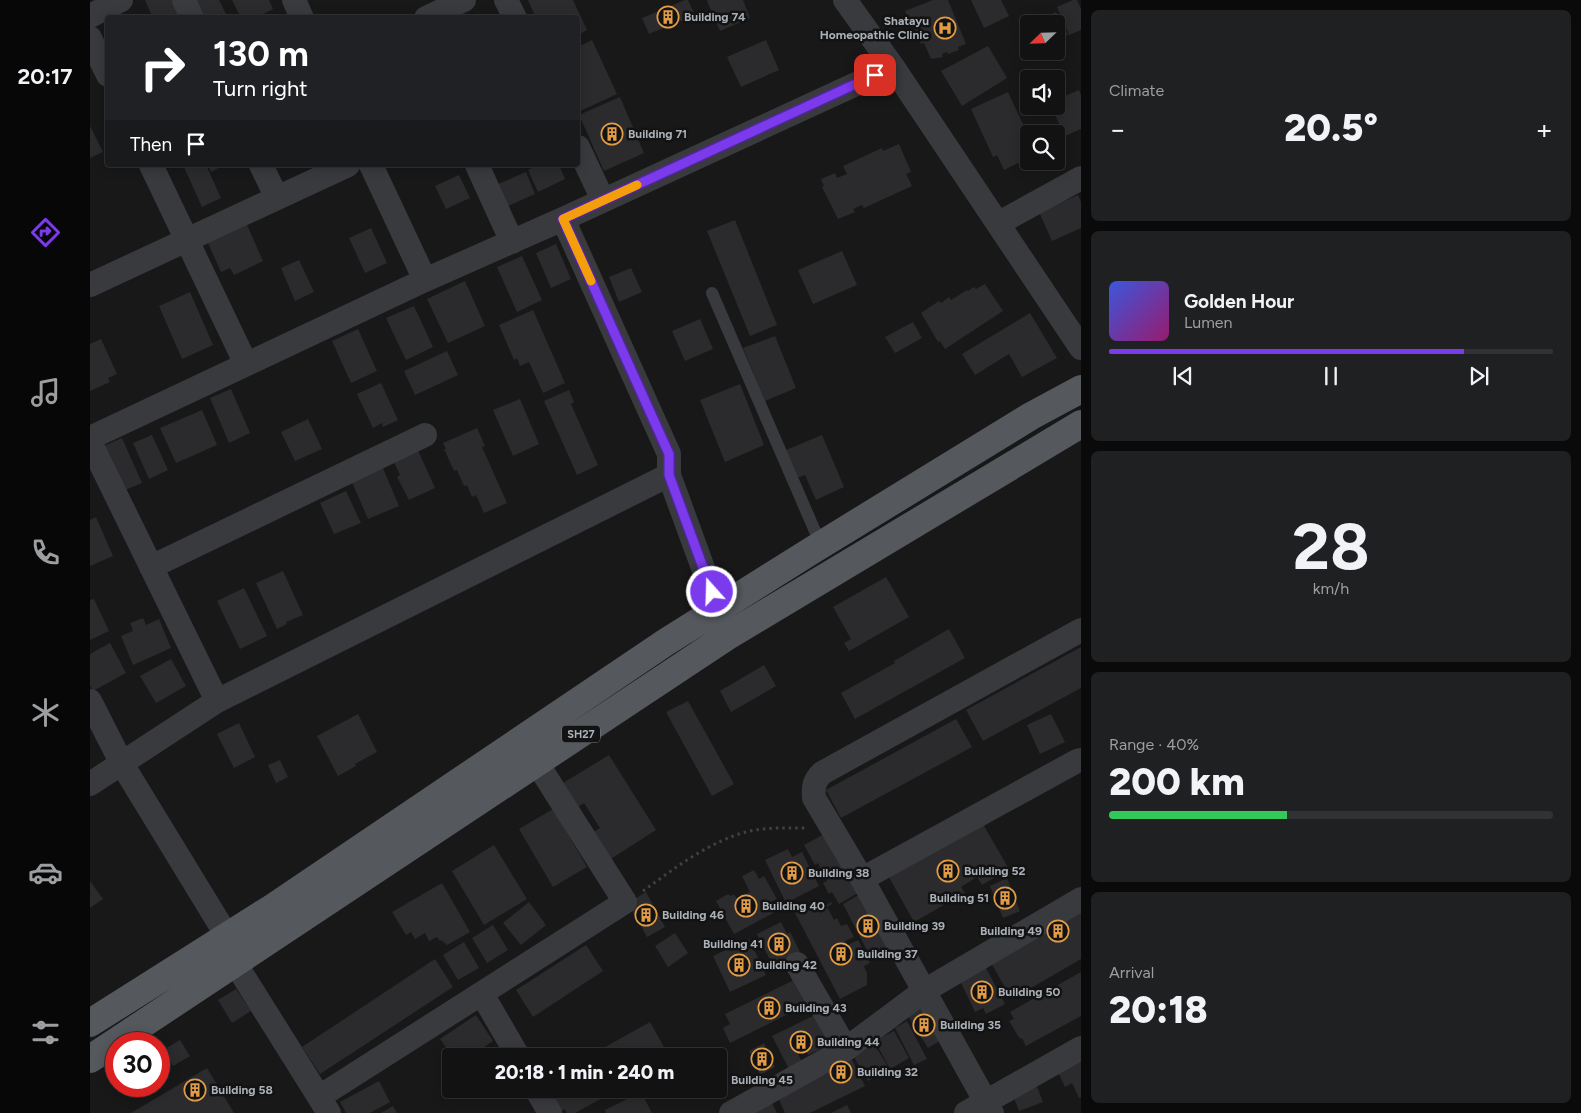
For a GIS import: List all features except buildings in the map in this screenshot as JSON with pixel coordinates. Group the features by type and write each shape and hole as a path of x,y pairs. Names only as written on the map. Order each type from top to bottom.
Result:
{"main road":[{"name":"SH27","path":"90,1023 272,908 718,609 1031,416 1081,389"},
{"name":"SH27","path":"90,1059 726,637 1081,424"},
{"path":"593,691 610,715"}],"street":[{"path":"90,16 121,0"},
{"path":"184,0 191,15"},
{"path":"294,0 301,15"},
{"path":"432,15 464,0"},
{"path":"506,0 514,15"},
{"path":"845,0 893,67 1081,348"},
{"path":"90,38 105,69"},
{"path":"217,701 90,440 425,280 563,219 893,67"},
{"path":"580,151 603,200"},
{"path":"152,167 246,364"},
{"path":"262,167 277,198"},
{"path":"90,286 344,167"},
{"path":"372,167 425,280"},
{"path":"478,167 512,242"},
{"path":"998,223 1081,178"},
{"path":"563,219 669,454 669,475 718,609"},
{"path":"151,567 425,435"},
{"path":"90,784 217,701 669,475"},
{"path":"1081,630 822,773 816,779 813,788 814,798 862,879 924,991 981,1109 1081,1048"},
{"path":"90,701 122,764 227,936"},
{"path":"862,879 1081,760"},
{"path":"234,963 324,1105 482,994 625,902 537,763"},
{"path":"730,1113 846,1049 924,991 1081,899"},
{"path":"797,964 846,1049"},
{"path":"482,994 513,1048"},
{"path":"541,1098 550,1113"}],"lane":[{"path":"712,293 820,545"}],"path":[{"path":"625,902 699,854 724,840 741,834 775,827 833,829"}],"slow traffic":[{"path":"591,281 563,219 637,185"}],"place":[{"name":"Building 74","path":"668,17"},
{"name":"Shatayu Homeopathic Clinic","path":"945,28"},
{"name":"Building 71","path":"612,134"},
{"name":"Building 52","path":"948,871"},
{"name":"Building 38","path":"792,873"},
{"name":"Building 51","path":"1005,898"},
{"name":"Building 40","path":"746,906"},
{"name":"Building 46","path":"646,915"},
{"name":"Building 39","path":"868,926"},
{"name":"Building 49","path":"1058,931"},
{"name":"Building 41","path":"779,944"},
{"name":"Building 37","path":"841,954"},
{"name":"Building 42","path":"739,965"},
{"name":"Building 50","path":"982,992"},
{"name":"Building 43","path":"769,1008"},
{"name":"Building 35","path":"924,1025"},
{"name":"Building 44","path":"801,1042"},
{"name":"Building 45","path":"762,1059"},
{"name":"Building 32","path":"841,1072"},
{"name":"Building 58","path":"195,1090"}],"route":[{"path":"712,592 669,475 669,454 563,219 875,75"}]}
